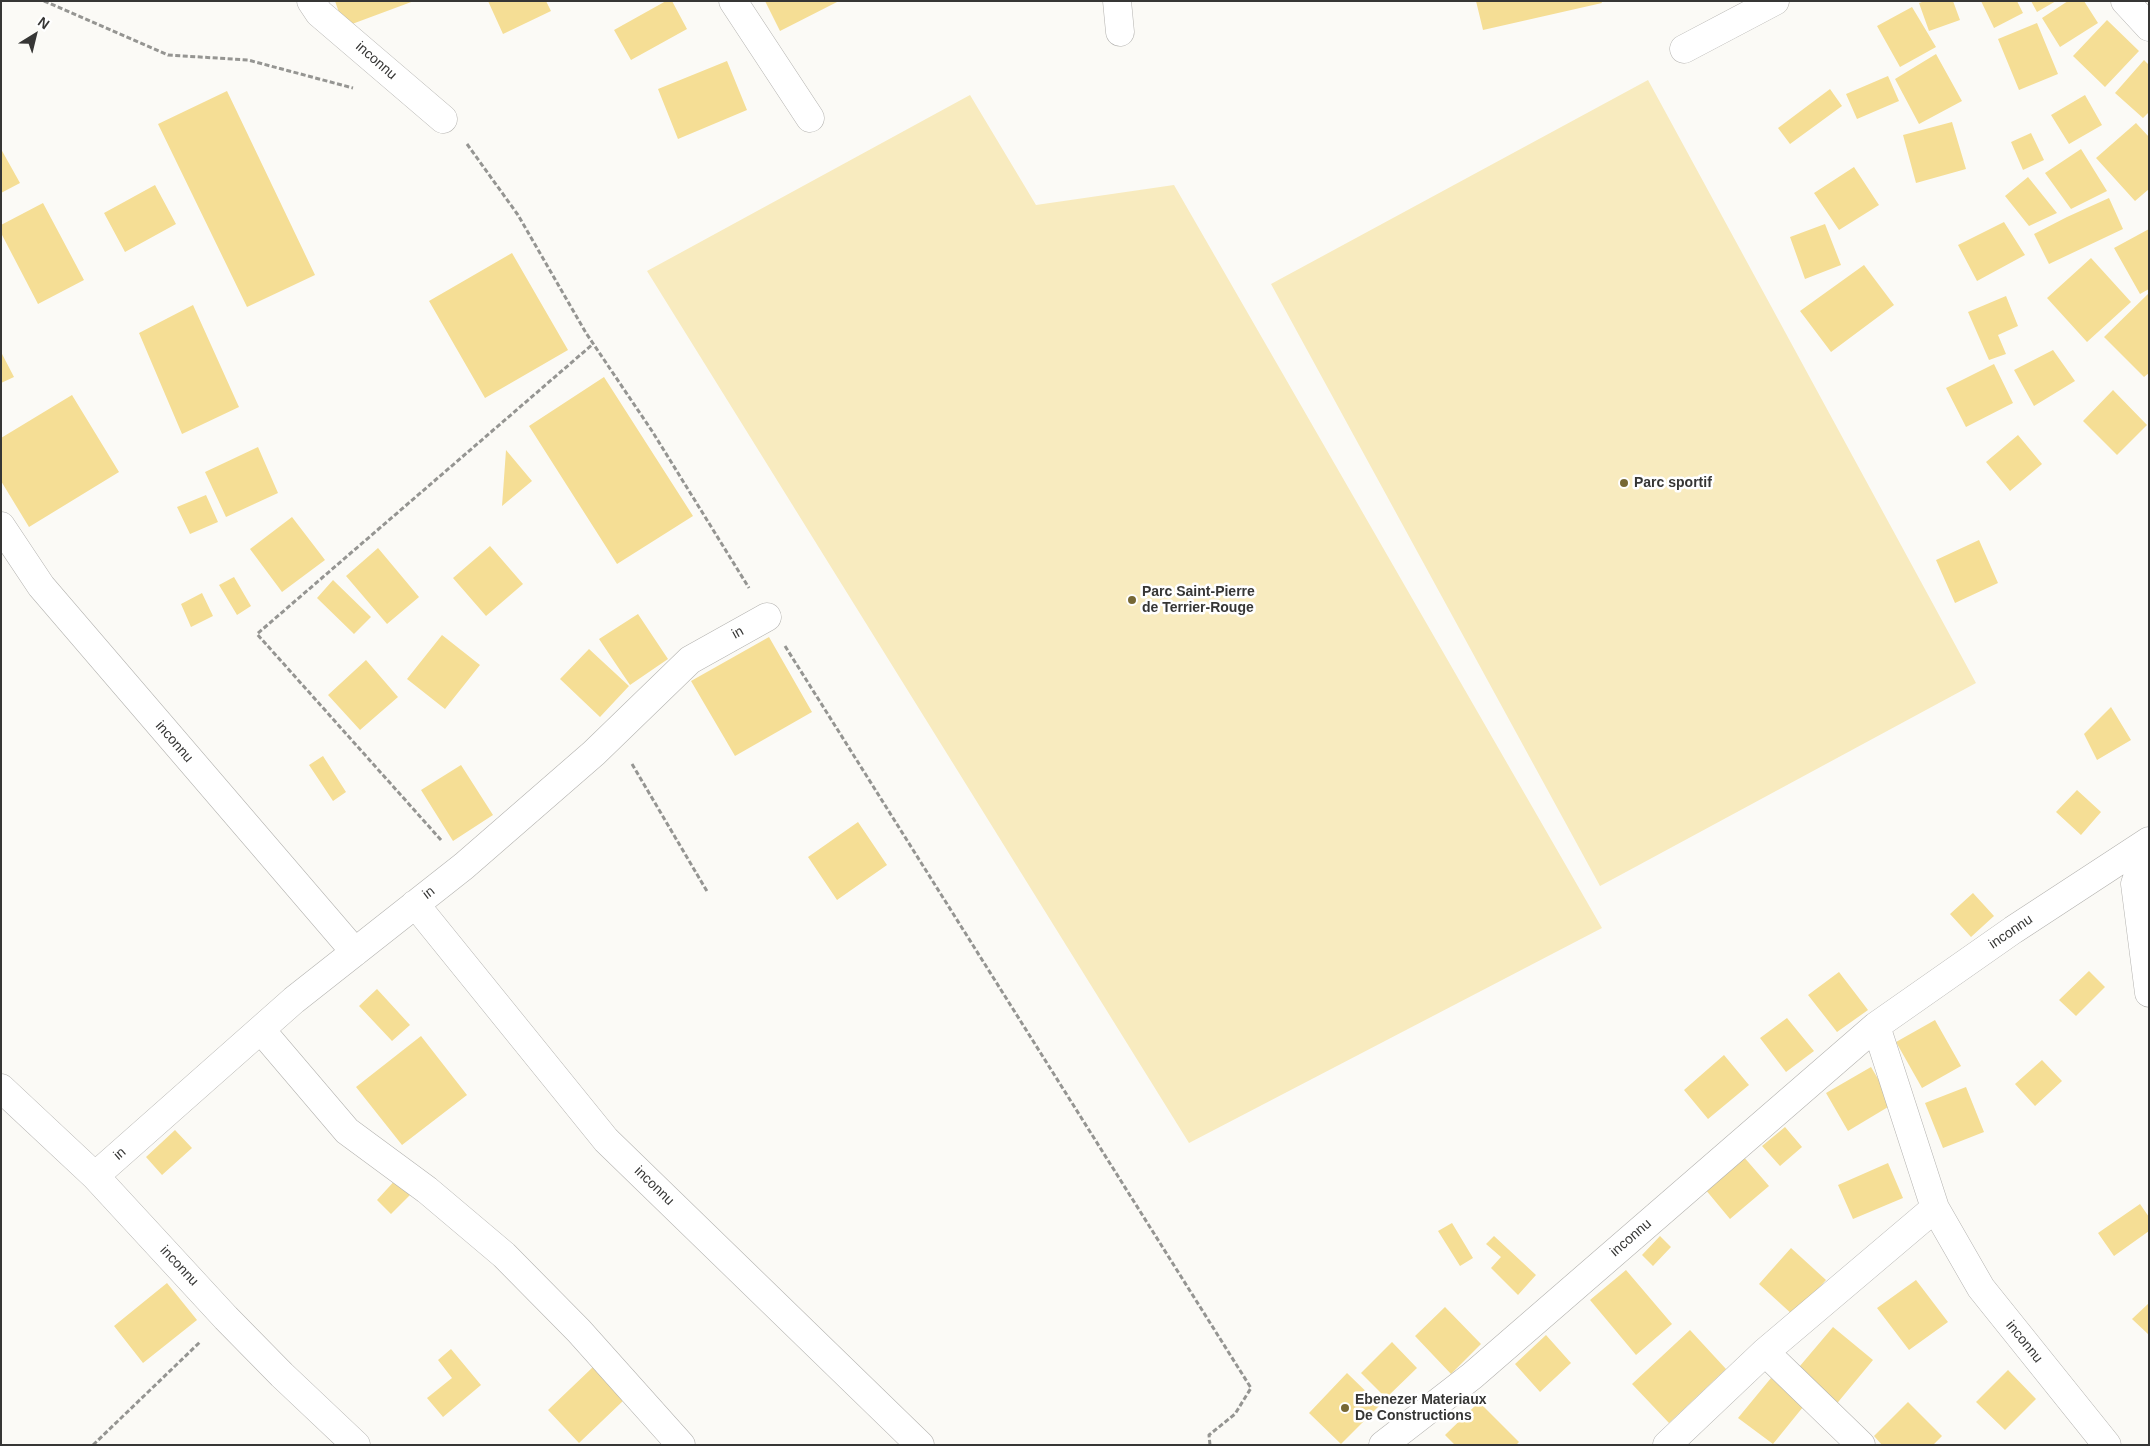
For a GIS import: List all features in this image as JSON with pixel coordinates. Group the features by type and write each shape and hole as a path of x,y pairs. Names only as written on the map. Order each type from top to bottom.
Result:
{"street":[{"name":"inconnu","path":"311,1 319,13 443,119"},
{"path":"733,1 810,118"},
{"path":"1117,1 1120,32"},
{"path":"1684,49 1775,1"},
{"path":"2125,1 2149,27"},
{"name":"inconnu","path":"1,526 41,586 355,952"},
{"name":"in","path":"95,1176 294,1000 464,866 614,734 690,660 767,617"},
{"name":"inconnu","path":"2149,842 2135,884 2149,992"},
{"name":"inconnu","path":"1383,1445 1472,1376 1876,1026 2013,930 2149,842"},
{"name":"inconnu","path":"415,904 606,1140 920,1445"},
{"name":"inconnu","path":"1876,1026 1935,1208 1981,1288 2107,1445"},
{"path":"261,1030 348,1131 427,1190 504,1255 579,1331 681,1445"},
{"name":"inconnu","path":"1,1088 95,1176 226,1318 282,1375 356,1445"},
{"path":"1667,1445 1765,1352 1935,1208"},
{"path":"1765,1352 1861,1445"}],"path":[{"path":"464,866 257,634 593,344"},
{"path":"614,734 708,893"},
{"path":"93,1445 226,1318"}],"shaded area":[{"name":"Parc sportif","path":"1648,80 1976,683 1600,886 1271,284"},
{"name":"Parc Saint-Pierre de Terrier-Rouge","path":"970,95 1036,205 1174,185 1602,928 1189,1143 647,271"}],"building":[{"path":"335,1 414,1 344,27"},
{"path":"488,1 546,1 551,11 503,34"},
{"path":"666,1 672,1 687,29 631,60 614,30"},
{"path":"765,1 839,1 780,31"},
{"path":"1476,1 1601,1 1602,3 1483,30"},
{"path":"1925,1 1953,1 1960,20 1929,31 1919,3"},
{"path":"1981,1 2017,1 2023,13 1994,28"},
{"path":"2031,1 2056,1 2037,12"},
{"path":"2068,1 2084,1 2098,23 2060,47 2042,18"},
{"path":"1912,7 1936,47 1900,67 1877,26"},
{"path":"2107,20 2139,51 2105,87 2073,56"},
{"path":"2037,23 2058,74 2019,90 1998,39"},
{"path":"1936,54 1962,101 1919,124 1895,79"},
{"path":"2144,60 2149,65 2149,112 2143,118 2115,93"},
{"path":"727,61 747,110 678,139 658,89"},
{"path":"1888,76 1899,101 1857,119 1846,94"},
{"path":"1830,89 1842,106 1790,144 1778,128"},
{"path":"227,91 315,275 247,307 158,124"},
{"path":"2085,95 2102,125 2069,144 2051,115"},
{"path":"1952,122 1966,169 1916,183 1903,135"},
{"path":"2136,123 2149,137 2149,189 2135,201 2096,158"},
{"path":"2031,133 2044,160 2023,170 2011,142"},
{"path":"1,149 20,183 1,193"},
{"path":"2081,149 2107,191 2071,209 2045,173"},
{"path":"1854,167 1879,205 1839,230 1814,193"},
{"path":"2028,177 2057,213 2029,226 2005,196"},
{"path":"155,185 176,224 125,252 104,213"},
{"path":"2109,198 2123,229 2049,264 2034,234"},
{"path":"43,203 84,280 38,304 1,233 1,225"},
{"path":"2004,222 2025,255 1977,281 1958,245"},
{"path":"1825,224 1841,265 1805,279 1790,237"},
{"path":"2149,229 2149,289 2140,294 2114,248"},
{"path":"512,253 568,350 485,398 429,301"},
{"path":"2091,258 2131,302 2087,342 2047,298"},
{"path":"1864,265 1894,305 1831,352 1800,311"},
{"path":"2149,293 2149,373 2144,377 2104,337"},
{"path":"2006,296 2018,326 1998,335 2006,354 1989,360 1968,312"},
{"path":"193,305 239,407 182,434 139,333"},
{"path":"2053,350 2075,381 2034,406 2014,370"},
{"path":"1,352 14,377 1,383"},
{"path":"1994,364 2013,403 1966,427 1946,388"},
{"path":"604,377 693,516 617,564 529,426"},
{"path":"2113,390 2147,425 2117,455 2083,421"},
{"path":"72,395 119,472 29,527 1,481 1,438"},
{"path":"2018,435 2042,464 2010,491 1986,462"},
{"path":"258,447 278,493 226,517 205,472"},
{"path":"506,450 532,481 502,506"},
{"path":"206,495 218,522 190,534 177,507"},
{"path":"292,517 325,560 282,592 250,549"},
{"path":"1979,540 1998,583 1955,603 1936,560"},
{"path":"490,546 523,584 486,616 453,578"},
{"path":"378,548 419,597 387,624 346,576"},
{"path":"234,577 251,606 237,615 219,585"},
{"path":"333,580 371,617 354,634 317,598"},
{"path":"202,593 213,616 191,627 181,604"},
{"path":"638,614 668,659 630,685 599,639"},
{"path":"442,635 480,665 445,709 407,679"},
{"path":"769,637 812,712 735,756 691,681"},
{"path":"589,649 629,686 600,717 560,679"},
{"path":"366,660 398,697 360,730 328,695"},
{"path":"2111,707 2131,740 2097,760 2084,734"},
{"path":"323,756 346,792 333,801 309,765"},
{"path":"461,765 493,815 453,841 421,790"},
{"path":"2077,790 2101,812 2081,835 2056,812"},
{"path":"858,822 887,865 837,900 808,857"},
{"path":"1973,893 1994,916 1971,937 1950,914"},
{"path":"2089,971 2105,987 2076,1016 2059,1000"},
{"path":"1839,972 1868,1010 1837,1032 1808,995"},
{"path":"377,989 410,1025 392,1041 359,1006"},
{"path":"1787,1018 1814,1051 1786,1072 1760,1038"},
{"path":"1935,1020 1961,1066 1922,1088 1896,1042"},
{"path":"421,1036 467,1095 402,1145 356,1087"},
{"path":"1724,1055 1749,1085 1708,1119 1684,1090"},
{"path":"2042,1060 2062,1081 2035,1106 2015,1084"},
{"path":"1871,1067 1893,1104 1848,1131 1826,1093"},
{"path":"1966,1087 1984,1132 1943,1148 1925,1103"},
{"path":"1785,1127 1802,1147 1780,1166 1762,1146"},
{"path":"175,1130 192,1148 162,1175 146,1157"},
{"path":"1743,1156 1769,1186 1730,1219 1705,1189"},
{"path":"1888,1163 1903,1198 1853,1219 1838,1185"},
{"path":"398,1177 413,1192 391,1214 377,1200"},
{"path":"2140,1204 2149,1217 2149,1231 2114,1256 2098,1233"},
{"path":"1452,1223 1473,1258 1460,1266 1438,1231"},
{"path":"1494,1236 1536,1275 1518,1295 1491,1268 1501,1257 1486,1244"},
{"path":"1660,1236 1671,1247 1653,1266 1642,1255"},
{"path":"1791,1248 1826,1280 1794,1316 1759,1284"},
{"path":"1626,1270 1672,1324 1636,1355 1590,1300"},
{"path":"1916,1280 1948,1322 1909,1350 1877,1308"},
{"path":"167,1283 197,1320 143,1363 114,1326"},
{"path":"2149,1303 2149,1335 2132,1319"},
{"path":"1445,1307 1481,1344 1451,1374 1415,1336"},
{"path":"1833,1327 1873,1360 1834,1407 1794,1373"},
{"path":"1690,1330 1726,1369 1669,1423 1632,1384"},
{"path":"1546,1335 1571,1363 1540,1392 1515,1364"},
{"path":"1392,1342 1417,1368 1386,1398 1361,1373"},
{"path":"451,1349 481,1385 443,1417 427,1398 452,1378 438,1360"},
{"path":"593,1367 624,1400 579,1443 548,1410"},
{"path":"2008,1370 2036,1399 2005,1430 1976,1402"},
{"path":"1347,1373 1380,1405 1341,1444 1309,1413"},
{"path":"1771,1378 1803,1407 1773,1444 1738,1418"},
{"path":"1479,1402 1519,1442 1516,1445 1455,1445 1445,1435"},
{"path":"1908,1402 1942,1436 1933,1445 1882,1445 1874,1436"}],"place":[{"name":"Parc sportif","path":"1624,483"},
{"name":"Parc Saint-Pierre de Terrier-Rouge","path":"1132,600"},
{"name":"Ebenezer Materiaux De Constructions","path":"1345,1408"}]}
